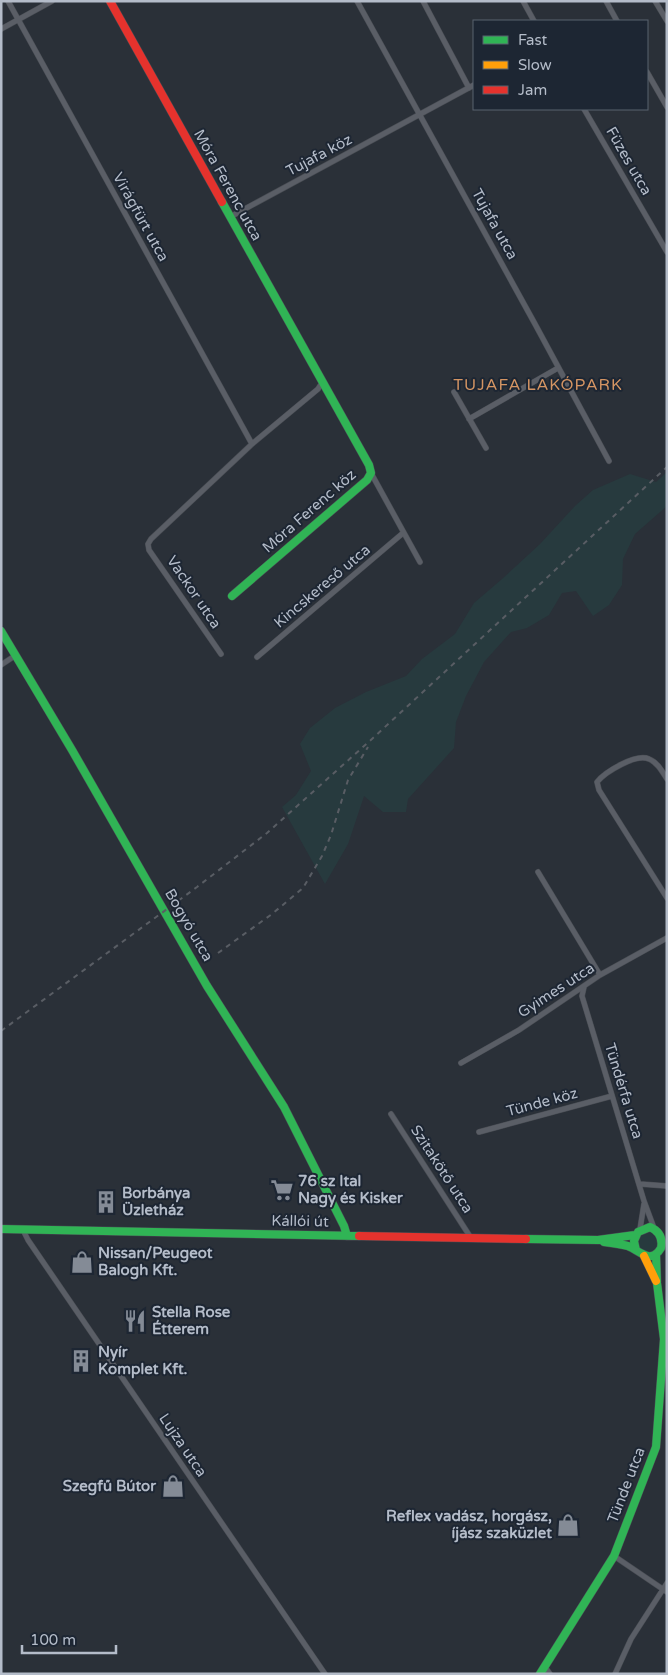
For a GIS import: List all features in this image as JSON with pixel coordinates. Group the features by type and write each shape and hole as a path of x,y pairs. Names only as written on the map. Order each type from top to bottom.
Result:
{"street":[{"name":"Virágfürt utca","path":"8,1 252,444"},
{"path":"1,29 52,1"},
{"name":"Móra Ferenc utca","path":"110,1 322,383"},
{"name":"Tujafa utca","path":"357,1 536,324 609,461"},
{"path":"423,1 472,87"},
{"path":"523,1 533,20"},
{"path":"606,1 617,20"},
{"path":"656,1 667,21"},
{"path":"648,74 667,107"},
{"name":"Tujafa köz","path":"230,217 472,87"},
{"name":"Füzes utca","path":"585,110 667,252"},
{"path":"470,419 558,368"},
{"path":"252,444 318,389 322,383"},
{"name":"Móra Ferenc köz","path":"232,596 367,480 371,473 369,465 322,383"},
{"path":"454,392 486,448"},
{"name":"Vackor utca","path":"221,654 149,550 148,544 151,539 252,444"},
{"path":"371,473 420,562"},
{"name":"Kincskereső utca","path":"257,657 403,533"},
{"name":"Bogyó utca","path":"1,630 172,922 207,986 284,1107 344,1226 347,1236"},
{"path":"1,665 16,656"},
{"path":"667,779 657,765 648,758 636,758 603,775 597,782 599,790 667,898"},
{"path":"538,872 600,976"},
{"name":"Gyimes utca","path":"461,1063 519,1030 600,976 667,938"},
{"name":"Tündérfa utca","path":"584,988 582,996 654,1229"},
{"name":"Tünde köz","path":"479,1132 612,1096"},
{"name":"Szitakötő utca","path":"391,1114 471,1238"},
{"path":"640,1184 667,1186"},
{"name":"Tündérfa utca","path":"637,1232 644,1201"},
{"name":"Kállói út","path":"598,1240 637,1232 645,1228 654,1229"},
{"name":"Kállói út","path":"1,1229 598,1240 636,1250 644,1256"},
{"path":"644,1256 650,1256 661,1251 664,1238 654,1229"},
{"name":"Lujza utca","path":"23,1230 28,1241 324,1674"},
{"path":"636,1250 633,1246 637,1232"},
{"name":"Tünde utca","path":"542,1670 614,1556 656,1447 664,1339 657,1283 661,1251"},
{"name":"Tünde utca","path":"644,1256 657,1283"},
{"path":"614,1556 664,1591"},
{"path":"615,1674 630,1639 648,1610 664,1591 667,1583"},
{"path":"542,1670 550,1674"}],"green space":[{"path":"667,472 667,506 635,534 623,559 622,585 609,605 593,616 576,591 562,593 549,615 527,628 511,632 484,662 466,696 456,722 454,748 408,799 406,812 383,812 364,796 348,844 325,884 282,807 296,795 311,771 300,744 310,728 335,708 366,692 406,676 422,659 455,634 474,603 540,544 575,506 593,490 630,474 656,482"},
{"path":"648,1231 656,1234 659,1242 656,1250 648,1253 640,1250 637,1242 640,1234"}],"railway":[{"path":"1,1031 197,887 267,833 667,467"},
{"path":"218,953 272,914 303,888 322,856 331,835 348,780 368,747"}],"traffic: fast":[{"path":"222,202 369,465 371,473 367,480 232,596"},
{"path":"1,631 72,750 207,986 284,1107 344,1226 347,1236"},
{"path":"604,1242 628,1246 645,1255 653,1256 661,1248 661,1238 658,1233 650,1227 638,1232 634,1241 636,1250"},
{"path":"1,1229 359,1236"},
{"path":"526,1239 598,1240 635,1235"},
{"path":"540,1674 614,1556 656,1447 664,1339 657,1283 656,1254"}],"traffic: slow":[{"path":"644,1256 656,1281"}],"traffic: jam":[{"path":"110,1 222,202"},
{"path":"359,1236 526,1239"}],"place":[{"name":"76 sz Ital Nagy és Kisker","path":"282,1190"},
{"name":"Borbánya Üzletház","path":"106,1202"},
{"name":"Nissan/Peugeot Balogh Kft.","path":"82,1262"},
{"name":"Stella Rose Étterem","path":"135,1321"},
{"name":"Nyír Komplet Kft.","path":"81,1361"},
{"name":"Szegfű Bútor","path":"173,1486"},
{"name":"Reflex vadász, horgász, íjász szaküzlet","path":"568,1525"}],"district":[{"name":"TUJAFA LAKÓPARK","path":"538,384"}]}
